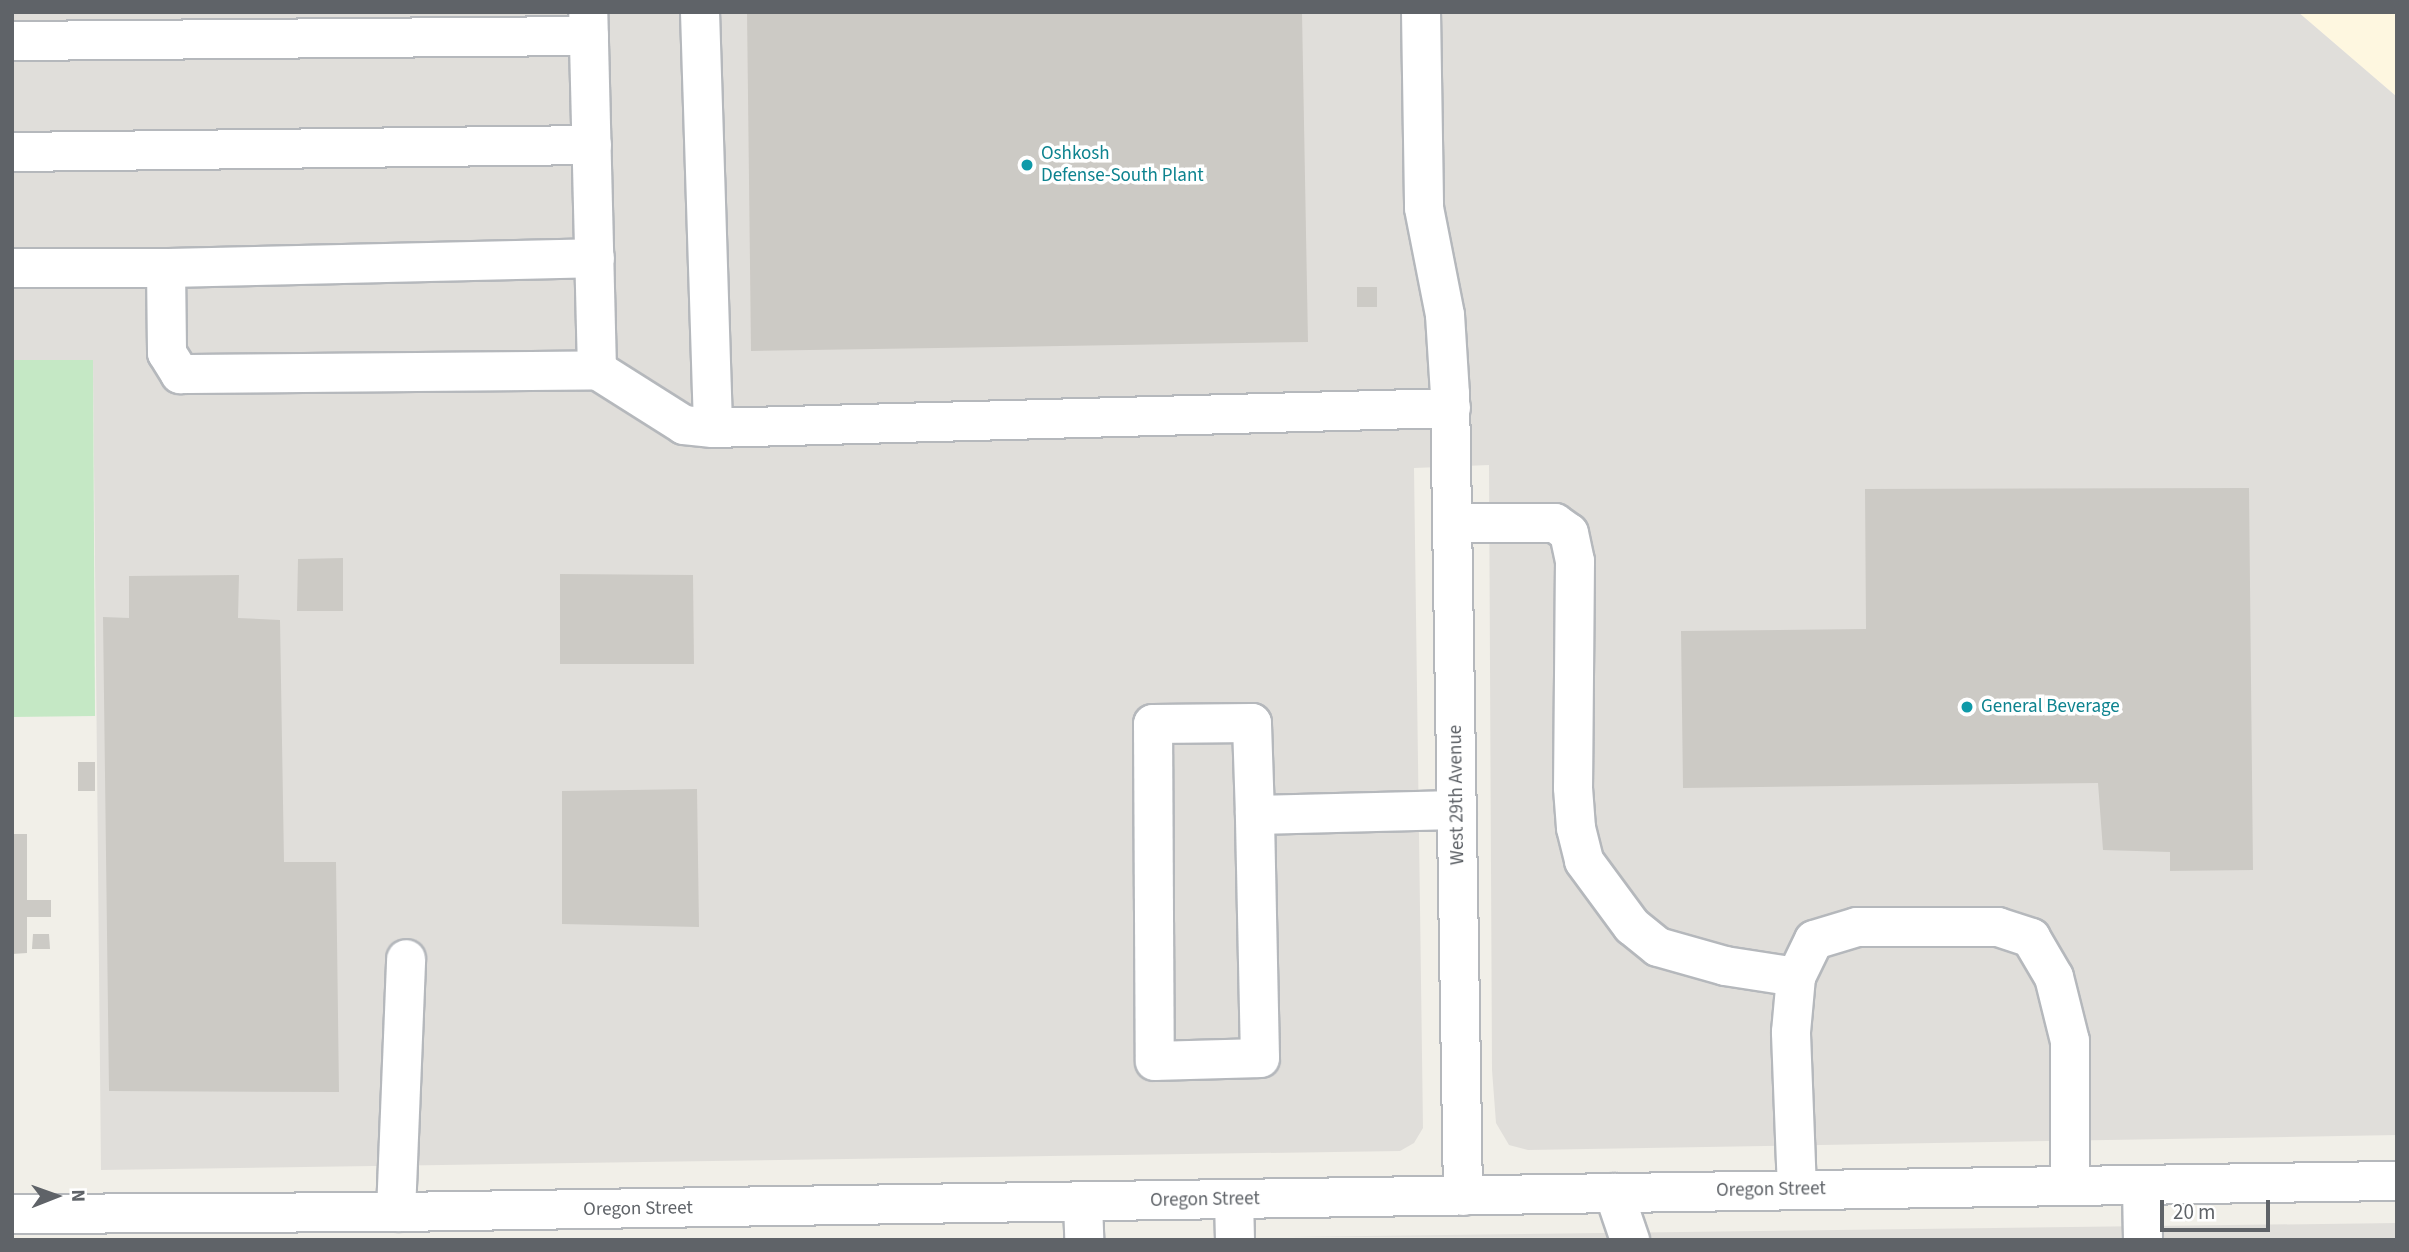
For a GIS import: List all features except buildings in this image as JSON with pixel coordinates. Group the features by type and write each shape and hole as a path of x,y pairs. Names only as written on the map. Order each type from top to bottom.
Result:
{"street":[{"path":"700,12 713,428"},
{"name":"West 29th Avenue","path":"1421,12 1424,208 1446,315 1451,401 1463,1196"},
{"path":"12,41 589,24 597,370"},
{"path":"12,152 592,145"},
{"path":"12,268 166,268 595,258"},
{"path":"166,268 167,353 180,374 597,370 684,425 713,428 1451,401"},
{"path":"1453,523 1555,523 1569,533 1575,561 1576,828 1584,861 1632,926 1658,947 1725,966 1796,977"},
{"path":"1252,723 1255,815 1260,1058 1155,1061 1153,724 1252,723"},
{"path":"1255,815 1457,810"},
{"path":"1797,1190 1791,1032 1796,977 1814,940 1857,927 1998,928 2031,938 2054,977 2070,1041 2070,1185"},
{"path":"379,1222 406,959"},
{"name":"Oregon Street","path":"12,1214 144,1227 1083,1202 2397,1181"},
{"path":"2142,1187 2143,1240"},
{"path":"1614,1193 1630,1240"},
{"path":"1234,1199 1236,1240"},
{"path":"1083,1202 1084,1240"}],"shaded area":[{"path":"12,12 2298,12 2397,97 2397,1135 1528,1150 1509,1145 1496,1123 1492,1070 1489,465 1414,468 1423,1128 1414,1143 1400,1151 101,1170 93,361 12,360"},
{"path":"2298,12 2397,12 2397,97"},
{"path":"2397,1223 2397,1240 1286,1237"}],"green space":[{"path":"12,360 93,360 95,716 12,717"}],"place":[{"name":"Oshkosh Defense-South Plant","path":"1027,165"},
{"name":"General Beverage","path":"1967,707"}]}
